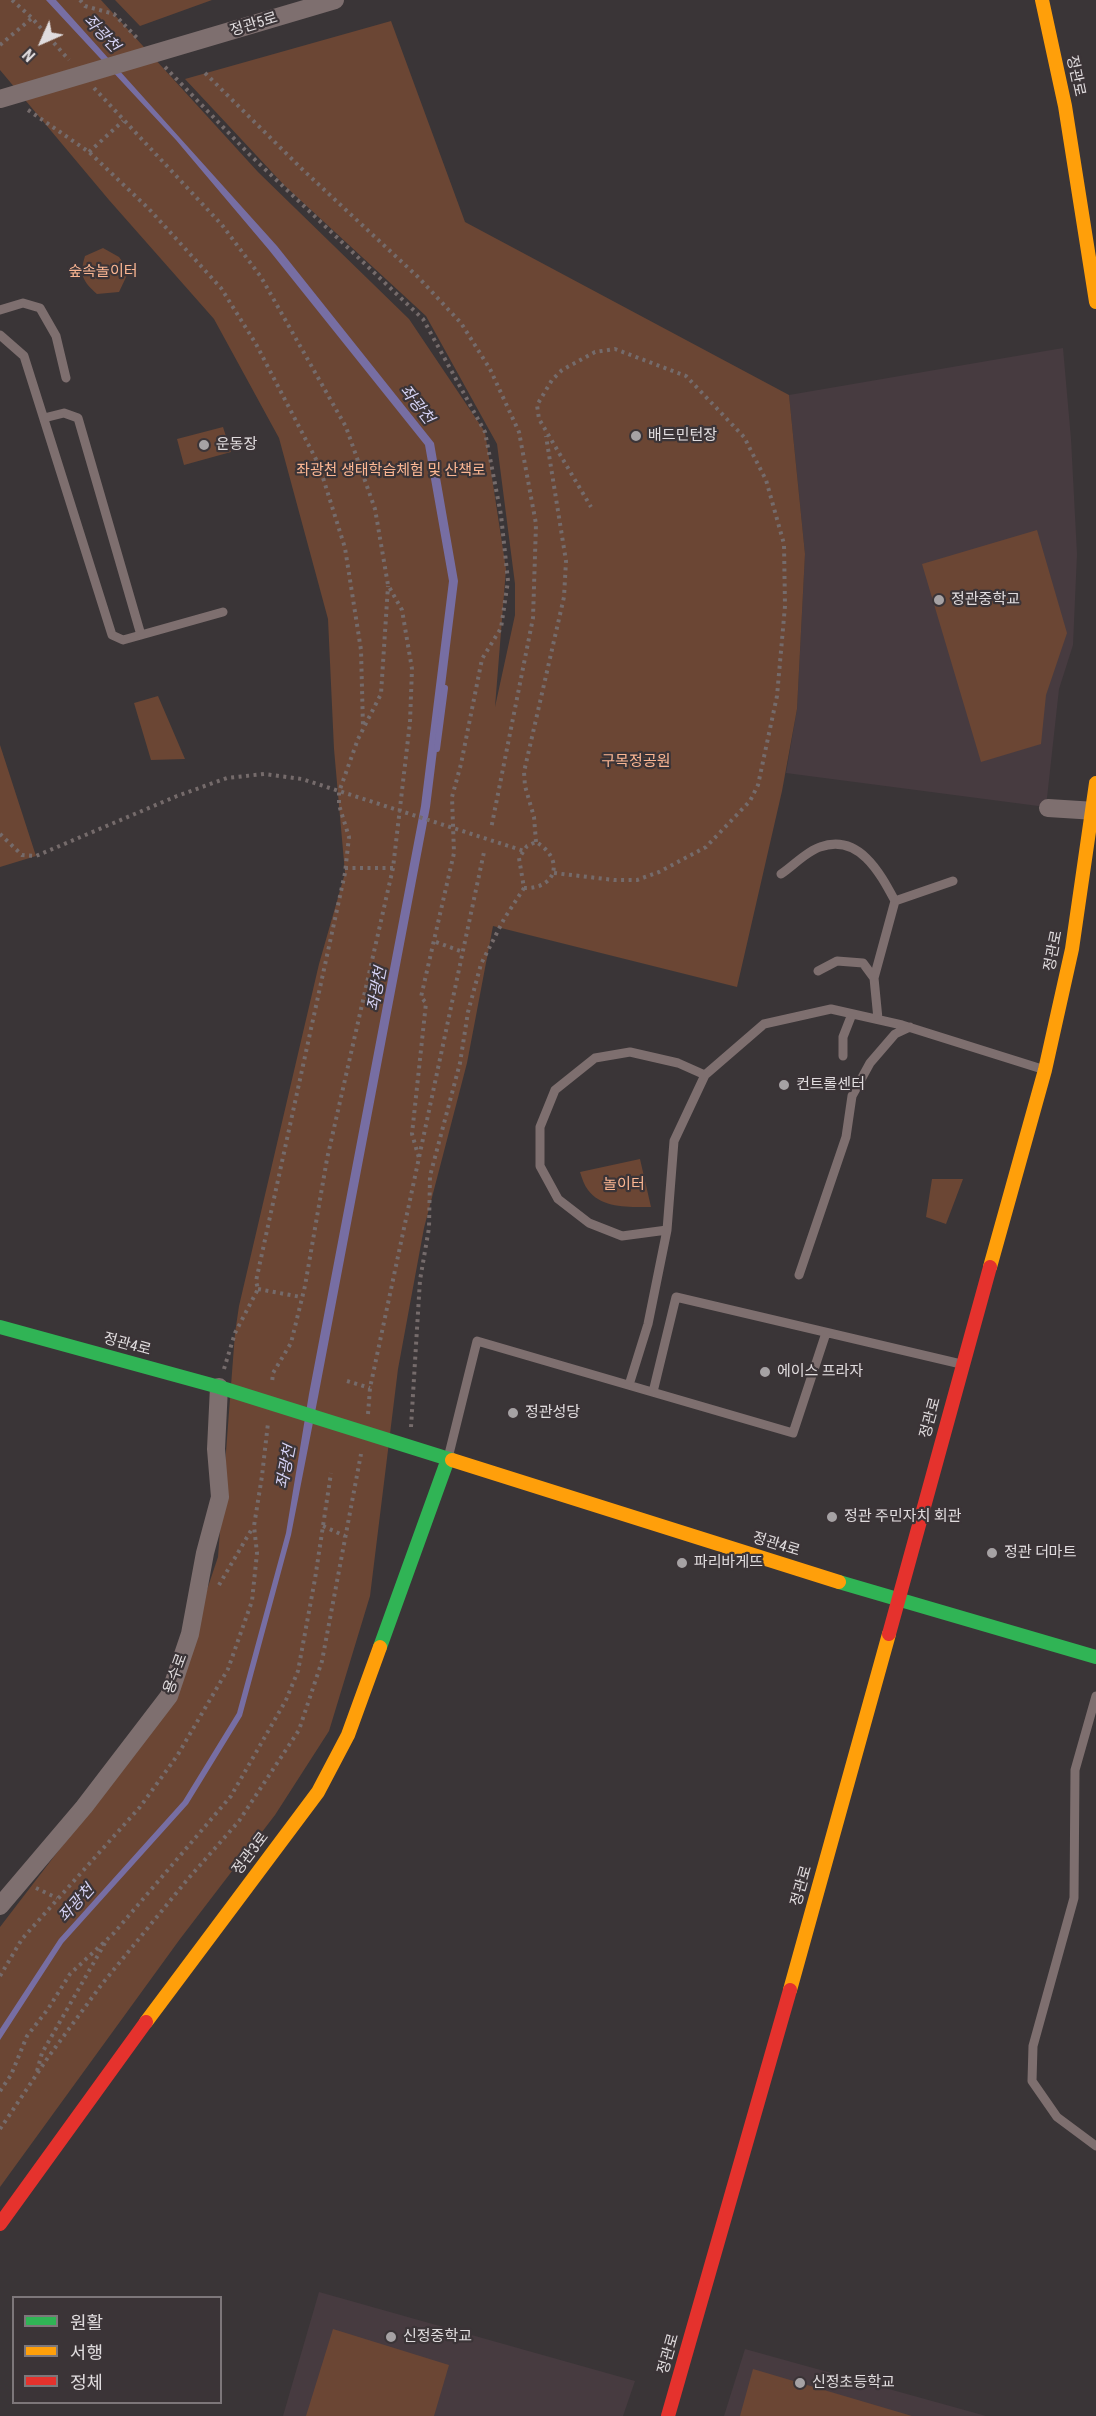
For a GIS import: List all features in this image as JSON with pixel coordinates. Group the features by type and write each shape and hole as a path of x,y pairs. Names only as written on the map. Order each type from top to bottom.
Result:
{"street":[{"name":"정관로","path":"1042,0 1065,106 1096,302"},
{"name":"정관5로","path":"5,97 174,49 324,2"},
{"name":"정관로","path":"668,2416 755,2116 1045,1070 1072,949 1096,783"},
{"path":"1047,808 1096,811"},
{"name":"정관4로","path":"0,1327 219,1387 898,1600 1096,1656"},
{"name":"용수로","path":"0,1906 84,1807 169,1696 190,1634 205,1553 220,1497 216,1449 219,1387"},
{"name":"정관3로","path":"0,2224 171,1988 318,1792 333,1768 373,1670 398,1594 448,1459"}],"lane":[{"path":"0,310 23,303 40,308 57,336 66,378"},
{"path":"0,335 24,356 112,635 123,639 223,612"},
{"path":"44,418 64,413 78,418 141,635"},
{"path":"781,874 819,847 844,844 870,859 895,901 874,978 878,1019"},
{"path":"895,901 953,881"},
{"path":"818,970 837,961 863,963 874,978"},
{"path":"629,1385 648,1323 667,1230 674,1141 705,1075 765,1024 831,1009 910,1027 1045,1070"},
{"path":"843,1056 843,1036 852,1014"},
{"path":"799,1275 846,1137 852,1096 870,1063 895,1034 910,1027"},
{"path":"667,1230 622,1236 589,1223 558,1199 540,1166 540,1127 555,1090 595,1058 630,1052 678,1063 705,1075"},
{"path":"653,1392 676,1297 963,1365"},
{"path":"448,1459 477,1341 793,1433 826,1333"},
{"path":"1096,1696 1075,1770 1074,1898 1033,2046 1032,2058 1032,2080 1057,2117 1096,2146"}],"path":[{"path":"12,0 32,18 70,61"},
{"path":"80,0 85,6 114,14 144,45"},
{"path":"0,45 32,18"},
{"path":"159,61 250,155 423,319 485,432 501,515 508,581 501,628 482,659 461,765 452,797 454,853 422,997 426,1003 412,1134 419,1159"},
{"path":"205,73 418,277 461,323 490,369 519,432 536,524 533,618 491,829"},
{"path":"93,87 222,225 261,277 346,427 375,509 388,585 381,694 363,728 339,792 339,805 349,837 345,868 256,1281 258,1289 235,1333 219,1387"},
{"path":"5,97 89,152 149,209 221,288 256,344 319,465 345,548 361,650 363,728"},
{"path":"89,152 123,121"},
{"path":"536,842 534,817 525,786 524,772 564,597 566,561 546,432 537,405 545,389 562,370 595,352 615,349 686,376 744,437 765,480 784,544 785,606 777,696 758,785 750,801 706,847 659,872 638,879 615,880 554,873"},
{"path":"546,432 591,507"},
{"path":"271,1385 273,1373 291,1343 327,1159 393,868 410,722 412,669 402,610 388,585"},
{"path":"0,834 22,855 36,856 177,796 227,778 264,774 302,779 524,851"},
{"path":"411,1428 420,1280 429,1228 430,1176 460,1063 468,1012 481,964 504,918 524,888 519,858 527,846 536,842"},
{"path":"524,888 537,888 547,883 554,873 554,863 546,848 536,842"},
{"path":"366,1423 370,1388 484,852"},
{"path":"345,868 393,868"},
{"path":"436,942 463,952"},
{"path":"258,1289 301,1297"},
{"path":"347,1381 370,1388"},
{"path":"0,1976 29,1931 140,1807 177,1756 228,1669 252,1601 257,1553 254,1526 268,1419"},
{"path":"0,2129 102,1984 187,1880 240,1821 299,1730 322,1661 362,1446"},
{"path":"0,2091 11,2075 27,2036 48,2009 70,1974 108,1938 231,1796 286,1700 298,1671 331,1473"},
{"path":"323,1526 345,1536"},
{"path":"36,2075 42,2053 108,1938"}],"shaded area":[{"path":"46,0 56,0 277,246 434,443 458,581 430,807 318,1397 291,1535 242,1716 188,1804 63,1943 0,2040 0,2029 59,1939 183,1801 237,1713 286,1533 309,1394 421,806 449,581 425,445 269,250 176,140"},
{"name":"정관중학교","path":"1063,348 1071,439 1077,554 1073,645 1059,689 1046,807 786,773 797,709 805,554 789,395"},
{"name":"신정중학교","path":"319,2292 635,2381 623,2416 283,2416"},
{"name":"신정초등학교","path":"745,2349 986,2416 724,2416"}],"green space":[{"name":"좌광천 생태학습체험 및 산책로","path":"0,0 101,0 258,172 409,319 485,432 506,569 495,707 515,615 515,584 497,444 426,316 284,185 185,79 391,21 465,222 789,395 805,554 797,709 782,791 737,987 493,926 467,1063 424,1228 398,1369 370,1596 329,1731 275,1815 180,1939 0,2187 0,1927 167,1709 218,1557 239,1306 319,964 345,873 334,749 328,619 279,438 214,319 109,200 0,70"},
{"path":"115,0 212,0 140,26"},
{"name":"숲속놀이터","path":"103,248 119,257 129,271 119,292 97,294 88,285 82,273 85,256"},
{"name":"운동장","path":"223,427 231,452 184,465 177,439"},
{"path":"1037,530 1067,633 1046,695 1041,744 981,762 922,564"},
{"path":"158,696 185,759 151,760 134,703"},
{"path":"0,745 36,856 0,867"},
{"name":"놀이터","path":"640,1159 651,1207 617,1206 601,1201 588,1190 580,1172"},
{"path":"932,1179 963,1179 946,1224 926,1217"},
{"path":"333,2329 449,2365 434,2416 306,2416"},
{"path":"753,2369 912,2416 740,2416"}],"waterway":[{"name":"좌광천","path":"437,749 445,688"}],"traffic: fast":[{"path":"0,1327 219,1387 452,1460"},
{"path":"380,1647 448,1459"},
{"path":"839,1582 1096,1657"}],"traffic: slow":[{"path":"1042,0 1065,106 1096,302"},
{"path":"990,1267 1045,1070 1072,949 1096,783"},
{"path":"452,1460 839,1582"},
{"path":"790,1990 889,1634"},
{"path":"146,2022 318,1792 348,1735 380,1647"}],"traffic: jam":[{"path":"889,1634 990,1267"},
{"path":"668,2416 790,1990"},
{"path":"0,2224 146,2022"}],"place":[{"name":"배드민턴장","path":"636,436"},
{"name":"운동장","path":"204,445"},
{"name":"정관중학교","path":"939,600"},
{"name":"컨트롤센터","path":"784,1085"},
{"name":"에이스 프라자","path":"765,1372"},
{"name":"정관성당","path":"513,1413"},
{"name":"정관 주민자치 회관","path":"832,1517"},
{"name":"정관 더마트","path":"992,1553"},
{"name":"파리바게뜨","path":"682,1563"},
{"name":"신정중학교","path":"391,2337"},
{"name":"신정초등학교","path":"800,2383"}],"park label":[{"name":"구목정공원","path":"636,762"}]}
